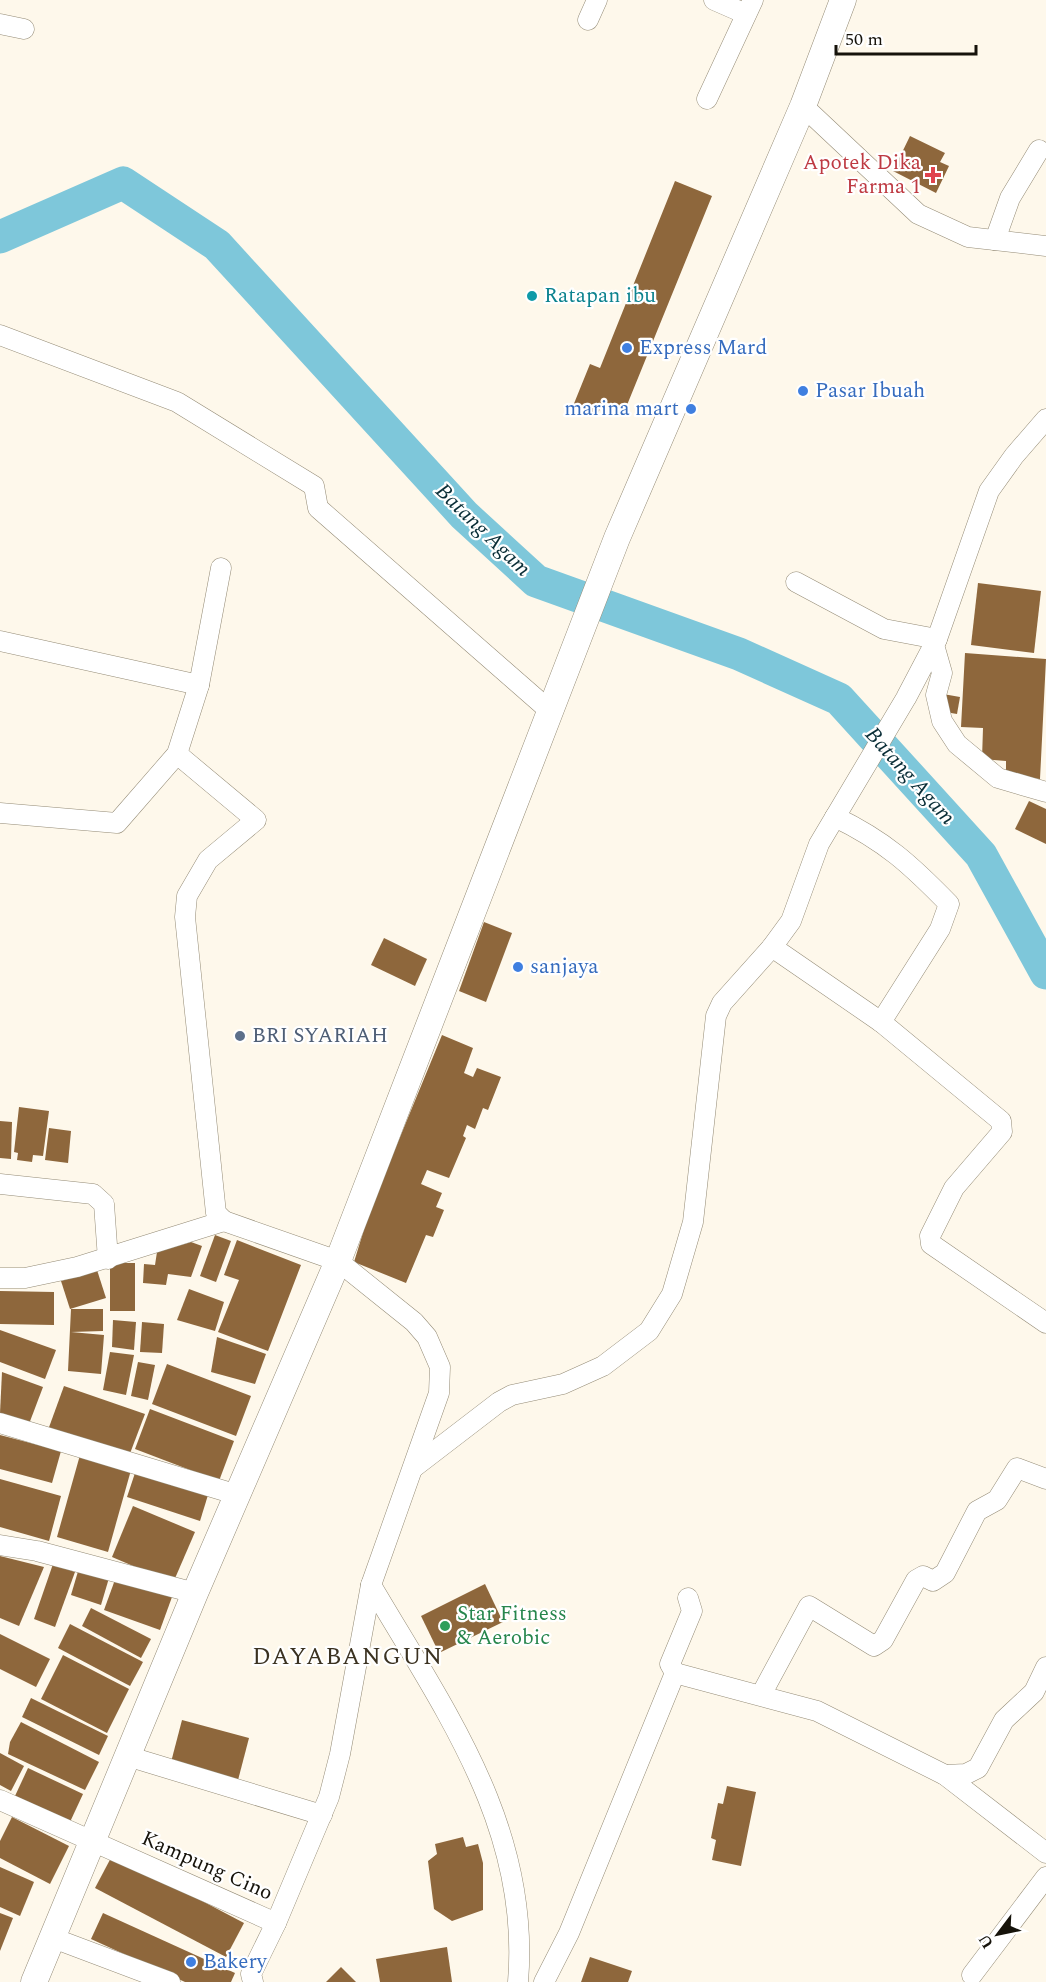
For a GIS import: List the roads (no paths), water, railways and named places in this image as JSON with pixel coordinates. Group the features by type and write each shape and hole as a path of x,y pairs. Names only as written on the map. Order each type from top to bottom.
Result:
{"main road":[{"path":"34,1982 195,1593 338,1261 617,538 803,106 843,0"}],"street":[{"path":"588,20 597,0"},
{"path":"707,99 749,7 714,0"},
{"path":"0,24 24,29"},
{"path":"803,106 918,214 968,237 1046,246"},
{"path":"995,240 1010,198 1039,150"},
{"path":"0,335 177,402 314,486 318,508 550,711"},
{"path":"413,1468 499,1402 512,1395 563,1384 603,1366 649,1331 672,1294 693,1222 716,1016 722,1003 772,947 791,921 819,844 906,698 935,642 989,491 1046,419"},
{"path":"0,813 117,823 177,754 200,685 221,568"},
{"path":"796,582 884,629 935,642"},
{"path":"0,641 200,685"},
{"path":"935,642 942,673 936,695 942,721 957,744 998,778 1046,792"},
{"path":"177,754 256,820 208,860 188,896 185,916 216,1213 224,1221 338,1261 414,1322 428,1337 440,1367 439,1393 371,1585 340,1754 322,1815 276,1923"},
{"path":"835,817 870,834 905,859 949,904 940,929 881,1022"},
{"path":"772,947 881,1022 1001,1121 1002,1132 954,1188 930,1236 931,1244 1046,1323"},
{"path":"0,1184 93,1194 100,1198 104,1204 108,1259"},
{"path":"0,1278 41,1276 108,1259 224,1221"},
{"path":"0,1423 237,1495"},
{"path":"761,1695 809,1606 874,1646 883,1640 916,1580 923,1576 933,1581 945,1573 977,1511 997,1500 1017,1468 1046,1479"},
{"path":"0,1545 37,1551 195,1593"},
{"path":"371,1585 475,1763 491,1799 506,1847 513,1886 520,1952 518,1982"},
{"path":"688,1598 692,1611 670,1664 675,1673 817,1711 945,1775 1046,1853"},
{"path":"945,1775 966,1774 978,1768 1004,1720 1034,1692 1046,1667"},
{"path":"544,1982 569,1933 675,1673"},
{"path":"127,1756 322,1815"},
{"name":"Kampung Cino","path":"0,1800 276,1923 251,1974 253,1982"},
{"path":"972,1975 1046,1877"},
{"path":"52,1938 170,1982"}],"waterway":[{"name":"Batang Agam","path":"0,237 123,183 217,245 464,515 536,581 739,654 839,699 981,855 1046,973"}],"place":[{"name":"Apotek Dika Farma 1","path":"933,175"},
{"name":"Ratapan ibu","path":"532,296"},
{"name":"Express Mard","path":"627,348"},
{"name":"Pasar Ibuah","path":"803,391"},
{"name":"marina mart","path":"691,409"},
{"name":"sanjaya","path":"518,967"},
{"name":"BRI SYARIAH","path":"240,1036"},
{"name":"Star Fitness & Aerobic","path":"445,1626"},
{"name":"Bakery","path":"191,1962"}],"district":[{"name":"DAYABANGUN","path":"348,1657"}]}
